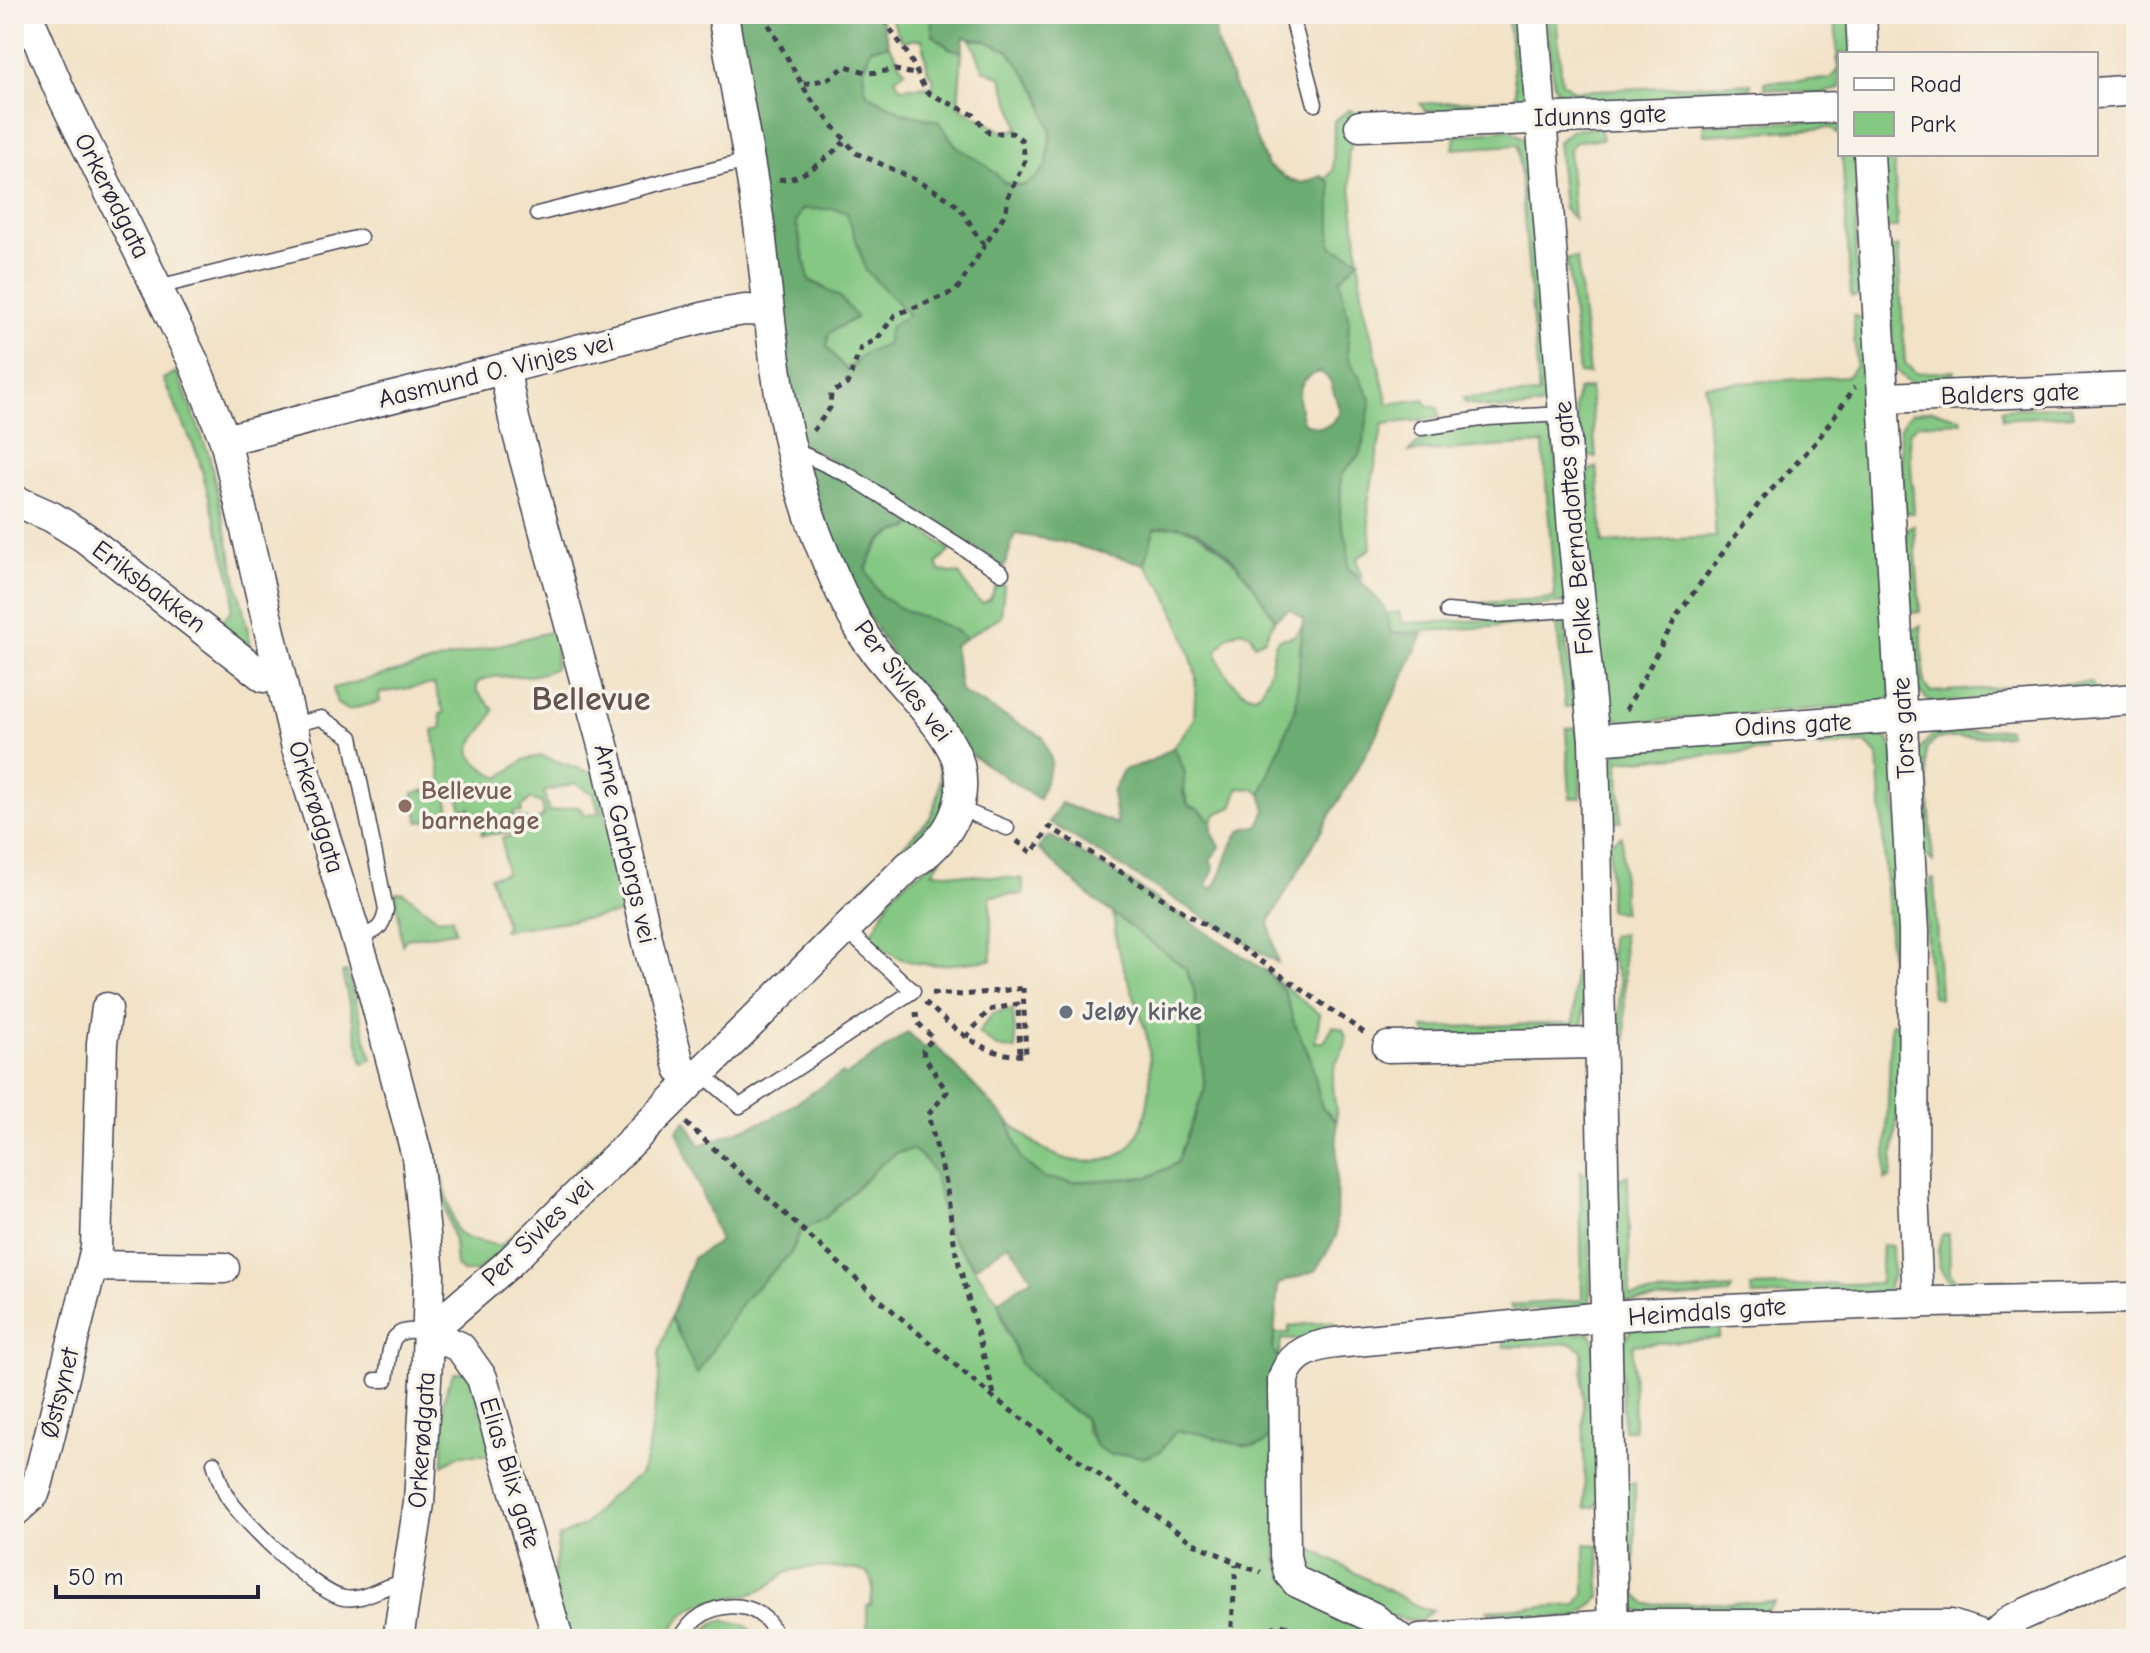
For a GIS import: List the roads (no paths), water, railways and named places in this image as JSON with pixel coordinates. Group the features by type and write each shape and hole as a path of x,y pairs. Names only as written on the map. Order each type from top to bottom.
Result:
{"street":[{"name":"Orkerødgata","path":"27,14 60,91 158,287 225,440 291,725 403,1094 417,1156 426,1229 428,1333 419,1503 409,1584 398,1639"},
{"name":"Per Sivles vei","path":"428,1333 507,1265 946,835 958,808 960,776 953,748 864,636 818,538 792,456 771,349 748,169 723,14"},
{"name":"Folke Bernadottes gate","path":"1533,14 1580,609 1594,740 1598,1043 1613,1632"},
{"path":"1861,14 1863,52"},
{"path":"2098,93 2136,90"},
{"name":"Idunns gate","path":"1360,126 1838,107"},
{"name":"Tors gate","path":"1869,156 1905,719 1914,931 1913,1191 1918,1303"},
{"name":"Aasmund O. Vinjes vei","path":"225,440 505,371 714,315 745,310 767,311"},
{"name":"Arne Garborgs vei","path":"505,371 514,419 607,760 680,1068 695,1078"},
{"name":"Balders gate","path":"1885,398 2136,388"},
{"name":"Eriksbakken","path":"14,500 52,517 84,537 264,677 278,675"},
{"name":"Odins gate","path":"1594,740 1905,719 2136,699"},
{"name":"Østsynet","path":"14,1512 34,1494 38,1482 92,1266 99,1222 102,1043 107,1008"},
{"path":"1388,1047 1598,1043"},
{"path":"92,1266 224,1268"},
{"name":"Heimdals gate","path":"1400,1639 1372,1617 1297,1582 1289,1573 1285,1556 1283,1408 1286,1367 1301,1353 1319,1345 1750,1308 2136,1298"},
{"name":"Elias Blix gate","path":"428,1333 460,1347 482,1378 558,1639"},
{"path":"1420,1639 1613,1632 1953,1632 1991,1639 2011,1620 2136,1564"}],"lane":[{"path":"1291,14 1315,104"},
{"path":"537,214 748,169"},
{"path":"158,287 360,237"},
{"path":"1421,428 1488,418 1565,414"},
{"path":"792,456 805,455 871,488 1002,573"},
{"path":"1447,611 1497,615 1580,609"},
{"path":"291,725 321,718 351,737 386,909 384,924 378,932 356,938"},
{"path":"958,808 1007,828"},
{"path":"695,1078 740,1106 913,991 846,930"},
{"path":"376,1380 386,1380 392,1341 400,1331 411,1329 428,1333"},
{"path":"214,1463 229,1499 262,1537 290,1563 341,1598 358,1598 395,1582 409,1584"},
{"path":"681,1639 688,1626 709,1609 731,1607 751,1610 763,1617 773,1626 777,1639"}],"place":[{"name":"Bellevue barnehage","path":"405,806"},
{"name":"Jeløy kirke","path":"1066,1012"}],"district":[{"name":"Bellevue","path":"591,699"}]}
